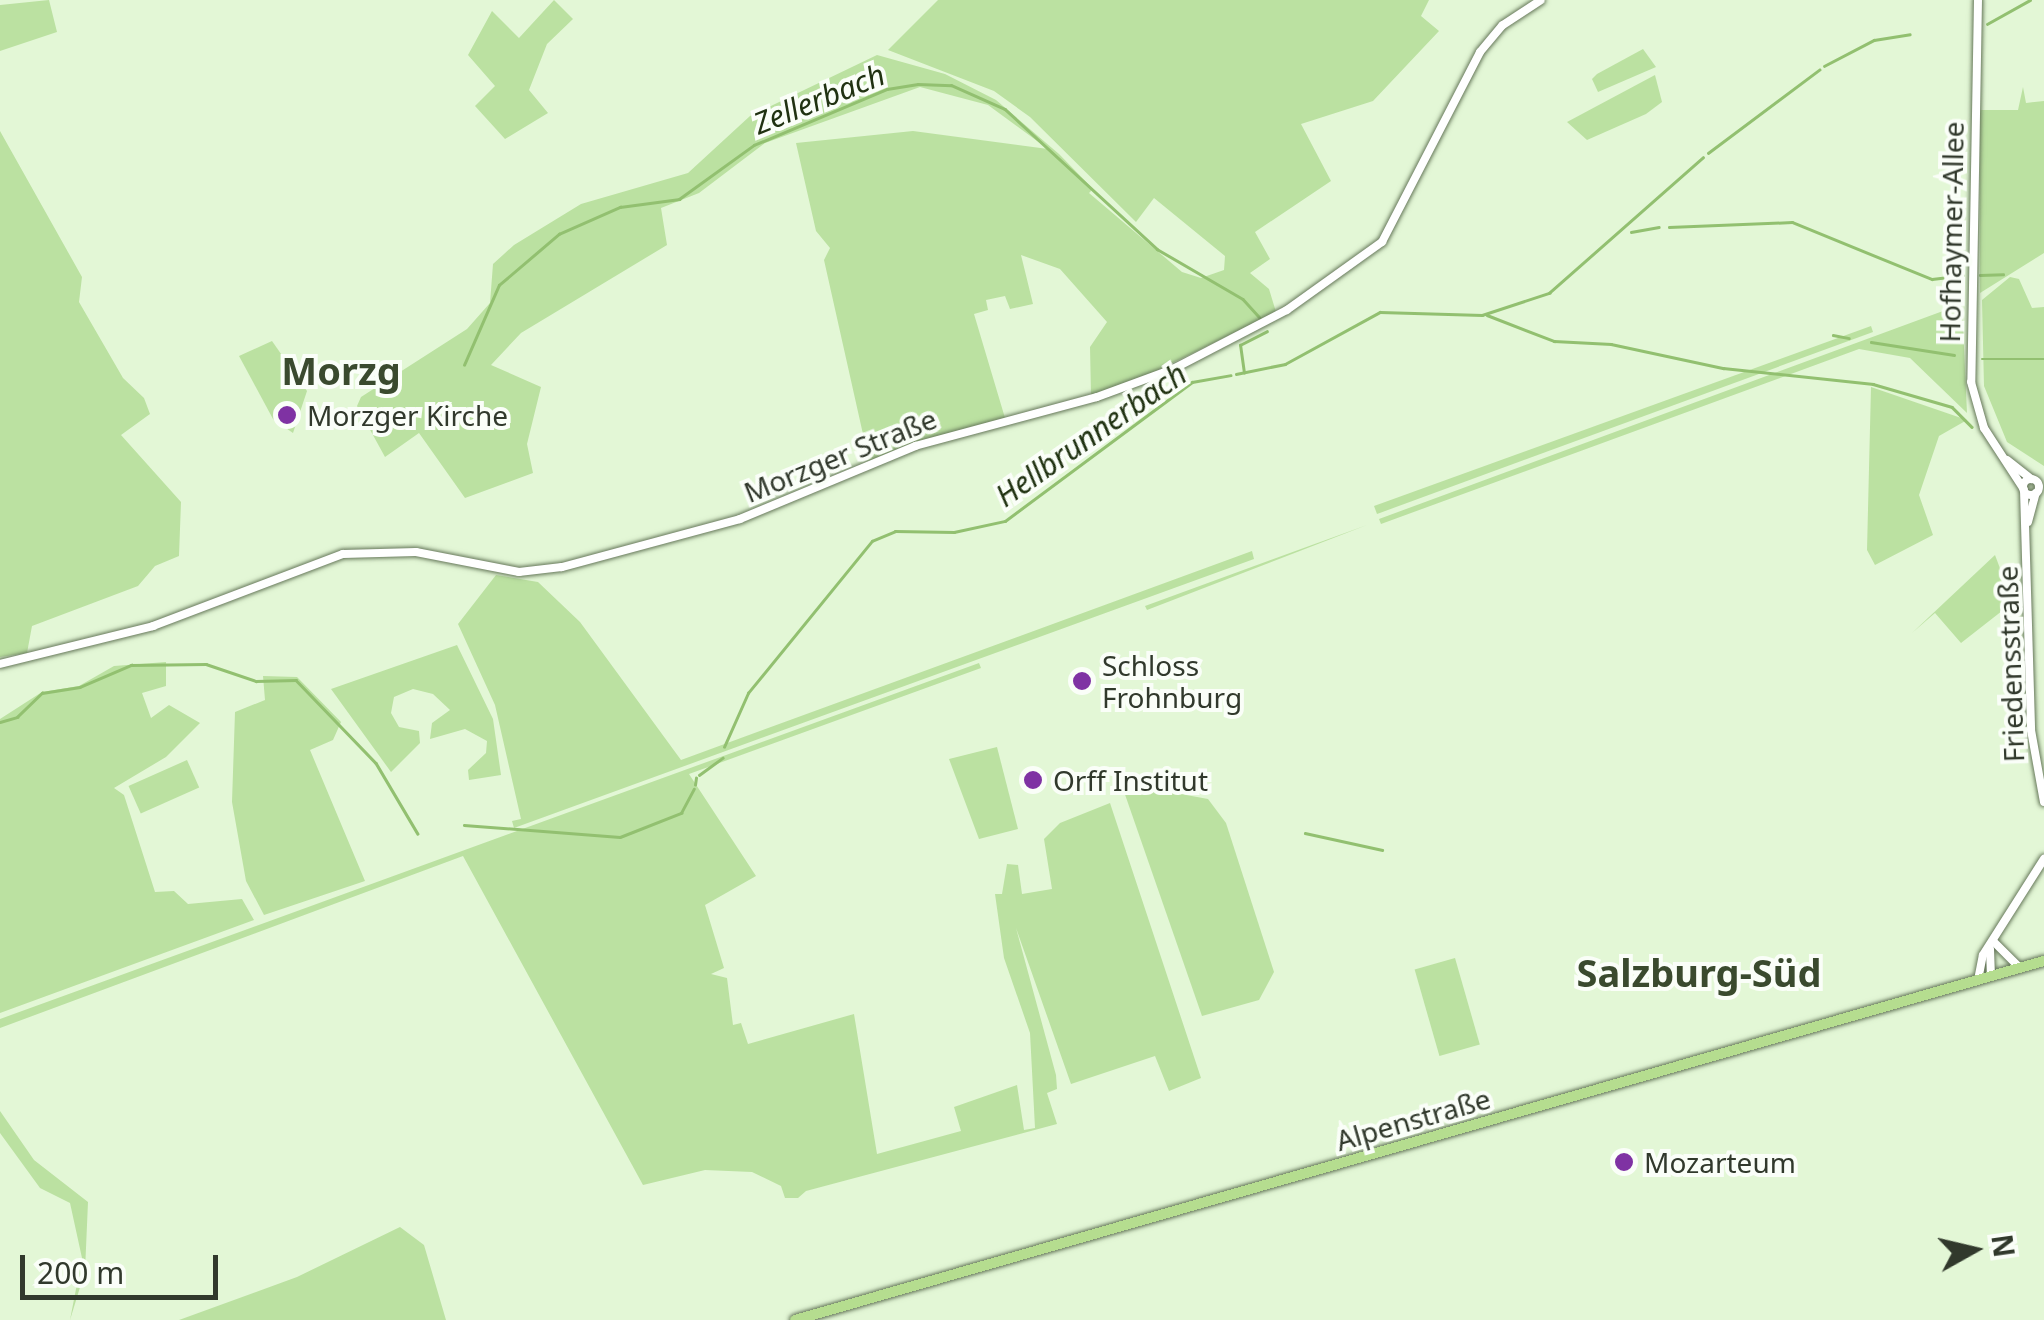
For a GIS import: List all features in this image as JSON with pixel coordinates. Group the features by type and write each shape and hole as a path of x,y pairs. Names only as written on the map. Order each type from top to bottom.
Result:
{"main road":[{"name":"Alpenstraße","path":"794,1320 2044,961"}],"street":[{"name":"Morzger Straße","path":"0,664 160,624 343,554 416,552 519,572 562,566 744,518 924,443 1088,400 1173,369 1288,310 1382,242 1480,52 1503,25 1541,0"},
{"name":"Hofhaymer-Allee","path":"1978,0 1971,382 1984,428 2024,489"},
{"name":"Hofhaymer-Allee","path":"2004,458 2031,479"},
{"path":"2031,479 2024,489 2036,492"},
{"path":"2031,479 2036,492"},
{"name":"Friedensstraße","path":"2024,489 2031,730 2044,802"},
{"name":"Friedensstraße","path":"2027,524 2036,492"},
{"path":"1978,980 1992,945 2044,864"},
{"path":"1992,945 2020,968"},
{"path":"1991,976 1992,945"}],"green space":[{"path":"49,0 57,32 0,51 0,5"},
{"path":"554,0 573,19 547,44 529,90 548,113 505,139 475,106 495,86 468,55 492,11 519,38"},
{"path":"938,0 1429,0 1421,16 1439,31 1373,101 1301,124 1331,181 1255,232 1270,259 1250,273 1269,289 1276,312 1150,374 1091,396 1090,347 1107,322 1060,269 1021,255 1033,304 1010,309 1005,296 986,300 988,310 974,314 1005,418 869,461 824,260 830,248 816,231 796,143 913,131 1048,149 988,105 920,87 765,143 699,193 661,208 667,245 521,333 491,365 541,387 527,444 533,473 465,498 419,433 385,457 357,406 361,397 467,329 490,303 493,264 514,245 581,204 688,173 750,116 877,55 945,74 996,100 1059,154 1093,189 1089,193 1182,272 1201,278 1224,270 1225,256 1154,198 1136,222 1030,117 994,91 888,50"},
{"path":"1643,49 1656,67 1598,92 1592,79 1597,74"},
{"path":"1655,75 1662,102 1646,114 1587,140 1567,122"},
{"path":"2023,87 2026,103 2044,101 2044,253 1980,293 1980,110 2018,110"},
{"path":"0,131 82,277 79,302 123,378 144,398 150,414 121,435 181,502 179,556 155,566 138,586 32,626 27,653 0,657"},
{"path":"2010,277 2019,279 2032,308 2044,307 2044,466 2007,442 1984,386 1982,300"},
{"path":"1962,304 1967,413 1910,358 1859,349 1381,524 1379,519"},
{"path":"1871,326 1873,332 1377,514 1374,506"},
{"path":"272,341 307,391 293,433 273,419 239,356"},
{"path":"1871,387 1967,420 1939,436 1919,495 1933,535 1875,565 1867,550"},
{"path":"1367,525 1147,610 1145,606 1257,565"},
{"path":"1252,551 1254,559 514,828 512,821 521,819 495,705 458,624 496,575 538,582 580,622 681,760"},
{"path":"1995,555 2001,571 2008,566 2018,578 2012,583 2021,593 2016,600 1961,643 1935,613 1912,633"},
{"path":"457,645 493,719 501,775 469,780 468,770 486,753 487,741 465,729 430,739 432,723 450,710 433,694 413,689 394,697 391,713 399,727 419,731 420,743 391,772 331,689"},
{"path":"166,662 166,686 142,693 151,718 169,705 200,723 166,757 114,788 124,795 155,892 174,891 188,904 242,899 254,920 0,1013 0,719 42,692 79,686 114,666"},
{"path":"979,663 981,668 689,774 756,876 705,905 724,968 711,974 727,978 733,1025 741,1023 748,1044 854,1014 877,1154 961,1131 954,1107 1017,1085 1024,1130 1035,1128 1030,1033 1004,958 995,894 1002,894 1007,864 1018,865 1022,894 1052,889 1044,839 1060,823 1110,803 1201,1078 1169,1091 1155,1056 1071,1084 1016,928 1056,1075 1057,1089 1047,1093 1057,1124 806,1191 798,1198 785,1198 781,1186 752,1172 705,1170 643,1185 463,856 0,1028 0,1019"},
{"path":"263,676 297,677 341,722 333,740 310,750 365,881 264,915 246,881 232,802 235,712 265,700"},
{"path":"997,747 1018,829 979,839 949,759"},
{"path":"187,760 199,787 141,813 129,786"},
{"path":"1121,783 1208,799 1226,823 1274,972 1259,1000 1202,1016"},
{"path":"1455,958 1480,1045 1439,1056 1415,970"},
{"path":"0,1111 34,1160 88,1202 85,1271 70,1320 82,1258 70,1203 40,1188 0,1133"},
{"path":"400,1227 424,1245 446,1320 179,1320 297,1277"}],"waterway":[{"name":"Hellbrunnerbach","path":"1987,24 2030,0"},
{"name":"Hellbrunnerbach","path":"1824,66 1874,40 1910,34"},
{"name":"Hellbrunnerbach","path":"1708,153 1819,70"},
{"name":"Zellerbach","path":"464,365 499,285 559,234 620,207 679,199 754,145 887,89 918,84 951,85 1005,109 1157,249 1243,299 1261,319"},
{"name":"Hellbrunnerbach","path":"1236,374 1285,364 1380,312 1482,315 1549,293 1703,157"},
{"path":"1669,227 1792,222 1932,279 1963,275"},
{"path":"1631,232 1659,227"},
{"path":"1980,275 2003,274"},
{"path":"1487,315 1554,341 1611,344 1723,368 1873,384 1952,407 1972,427"},
{"name":"Zellerbach","path":"1244,373 1240,345 1267,331"},
{"path":"1833,335 1849,338"},
{"path":"1871,342 1954,355"},
{"path":"1982,359 2044,359"},
{"name":"Hellbrunnerbach","path":"724,747 748,693 872,541 895,531 954,532 1005,521 1192,382 1230,375"},
{"name":"Hellbrunnerbach","path":"0,722 17,717 42,693 80,687 131,665 206,664 256,681 296,680 376,763 418,834"},
{"name":"Hellbrunnerbach","path":"699,775 722,758"},
{"name":"Hellbrunnerbach","path":"695,785 696,778"},
{"name":"Hellbrunnerbach","path":"464,825 620,837 681,813 694,789"},
{"path":"1305,833 1382,850"}],"place":[{"name":"Morzger Kirche","path":"287,415"},
{"name":"Schloss Frohnburg","path":"1082,681"},
{"name":"Orff Institut","path":"1033,780"},
{"name":"Mozarteum","path":"1624,1162"}],"district":[{"name":"Morzg","path":"341,371"},
{"name":"Salzburg-Süd","path":"1699,973"}]}
